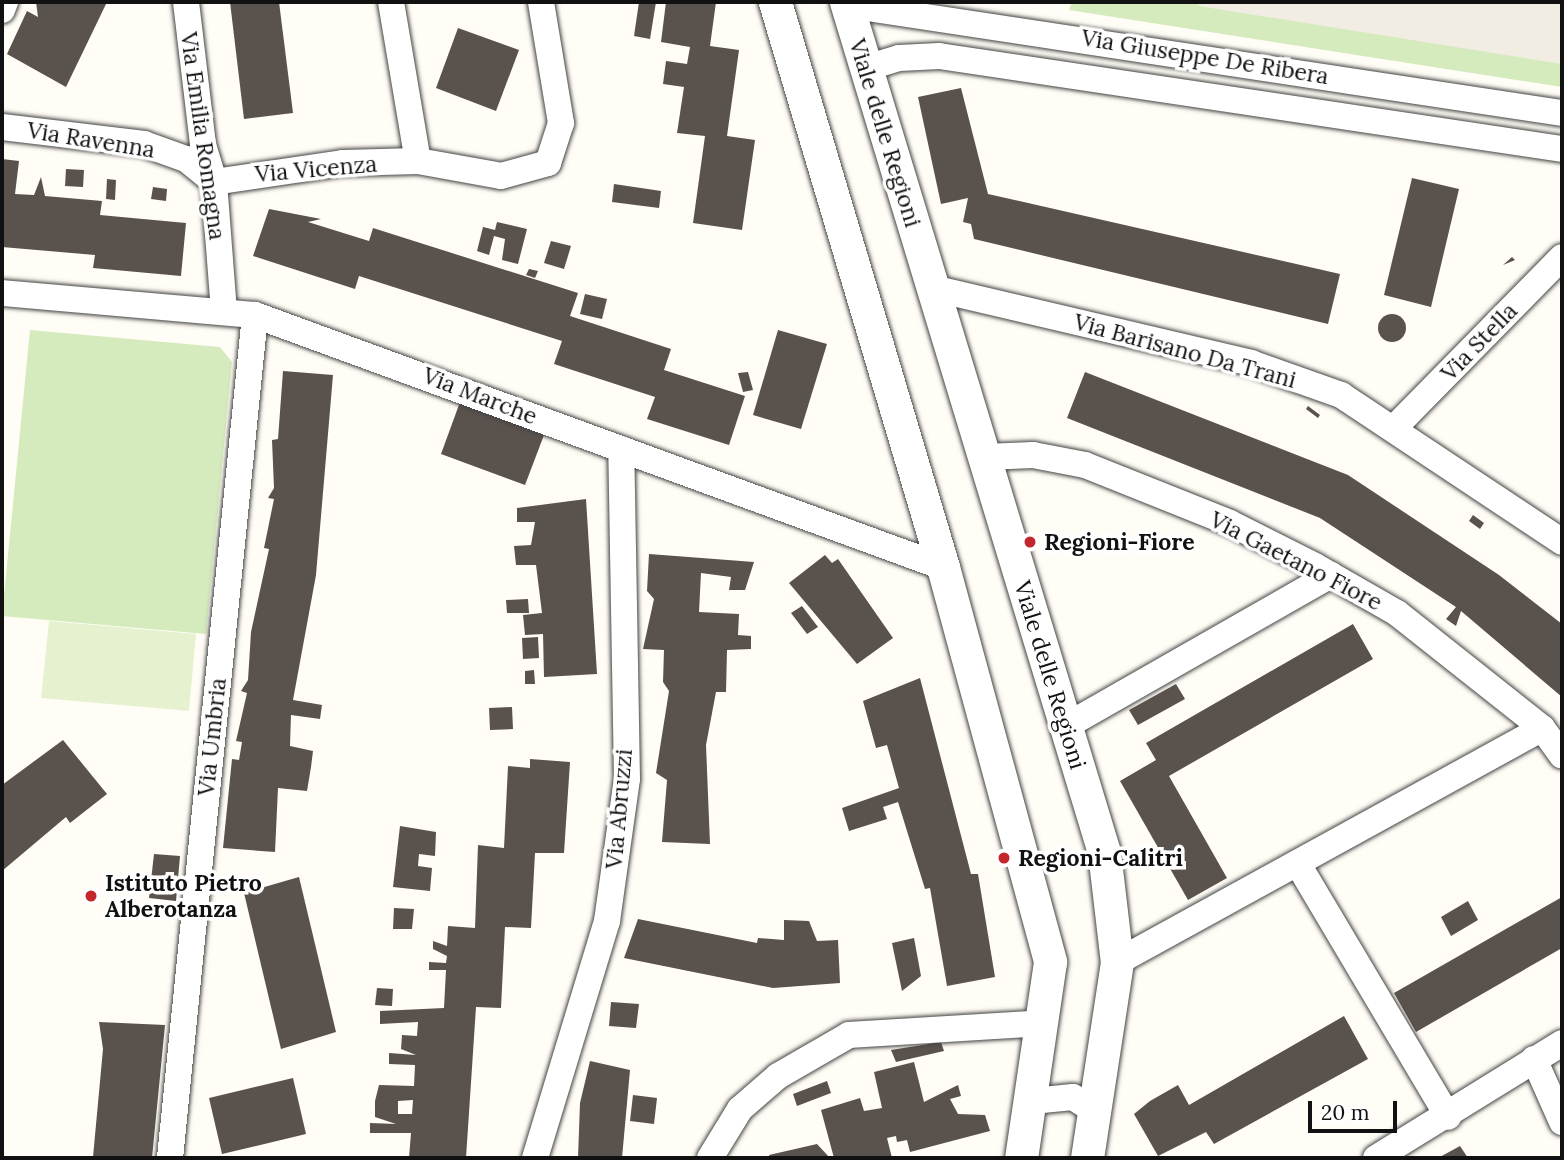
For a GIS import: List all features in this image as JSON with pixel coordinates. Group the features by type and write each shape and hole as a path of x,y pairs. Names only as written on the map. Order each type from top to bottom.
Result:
{"street":[{"path":"2,10 5,2"},
{"name":"Via Emilia Romagna","path":"186,2 203,145 214,182 223,312"},
{"path":"390,2 418,161"},
{"name":"Via Vicenza","path":"214,182 343,163 418,161 501,176 548,163 561,123 541,2"},
{"path":"775,2 943,567 1050,962 1032,1101 1021,1158"},
{"name":"Via Giuseppe De Ribera","path":"846,4 924,8 1106,43 1562,113"},
{"name":"Viale delle Regioni","path":"846,4 1104,852 1117,962 1087,1158"},
{"path":"1099,79 1106,43"},
{"path":"1171,90 1177,53"},
{"name":"Via Giuseppe De Ribera","path":"866,68 899,58 939,56 1562,149"},
{"name":"Via Ravenna","path":"2,127 144,144 186,159 214,182"},
{"name":"Via Stella","path":"1395,427 1562,257"},
{"name":"Via Barisano Da Trani","path":"932,288 1251,363 1341,395 1395,427 1562,542"},
{"name":"Via Marche","path":"2,293 255,315 943,567"},
{"name":"Via Umbria","path":"170,1158 255,315"},
{"name":"Via Abruzzi","path":"535,1158 607,921 627,779 621,449"},
{"name":"Via Gaetano Fiore","path":"985,457 1033,455 1085,465 1230,523 1331,575 1397,613 1542,728 1562,757"},
{"path":"1066,726 1331,575"},
{"path":"1117,962 1542,728"},
{"path":"1298,864 1448,1117"},
{"path":"710,1158 740,1109 778,1076 849,1035 1043,1023"},
{"path":"1377,1158 1448,1117 1562,1043"},
{"path":"1534,1059 1562,1122"},
{"path":"1032,1101 1073,1097 1096,1112"}],"green space":[{"path":"1072,2 1562,2 1562,87 1069,10"},
{"path":"30,330 220,347 232,362 206,634 2,616"},
{"path":"49,621 196,634 189,711 41,698"}],"shaded area":[{"path":"1197,2 1562,2 1562,64 1199,6"}],"building":[{"path":"36,2 107,2 66,87 7,54 27,11 38,17"},
{"path":"230,2 279,2 293,113 244,119"},
{"path":"639,2 656,2 650,39 634,36"},
{"path":"666,2 716,2 710,46 739,50 727,136 755,140 742,230 693,223 705,136 677,133 684,87 663,84 666,61 687,64 690,47 661,42"},
{"path":"458,28 519,50 496,111 436,88"},
{"path":"961,88 988,194 1340,274 1328,324 974,239 971,224 963,222 968,198 941,204 918,97"},
{"path":"2,159 19,161 15,194 34,195 41,177 45,196 102,201 100,215 186,223 181,276 93,268 95,255 2,247"},
{"path":"66,169 84,170 83,187 65,186"},
{"path":"1412,178 1459,189 1431,307 1384,295"},
{"path":"107,179 116,180 115,200 106,199"},
{"path":"614,184 661,191 659,208 612,202"},
{"path":"153,187 167,189 166,201 151,199"},
{"path":"269,209 321,219 308,222 369,241 373,228 578,293 570,316 671,349 664,370 745,396 729,445 647,419 655,397 554,364 562,341 359,276 355,289 253,256"},
{"path":"497,222 527,229 518,264 502,260 505,239 494,236 489,255 477,251 483,227 495,230"},
{"path":"551,241 571,246 564,269 544,263"},
{"path":"529,269 538,271 535,278 526,275"},
{"path":"585,294 607,299 602,319 580,314"},
{"path":"1392,314 1402,318 1406,328 1402,338 1392,342 1382,338 1378,328 1382,318"},
{"path":"778,330 827,344 801,429 753,415"},
{"path":"283,371 333,375 316,575 293,700 322,705 320,719 291,715 290,746 313,751 307,791 278,788 275,852 223,848 232,759 239,760 242,742 236,741 247,693 241,691 248,680 251,632 269,549 264,548 274,499 268,498 274,488 272,440 278,439"},
{"path":"748,372 753,390 743,392 738,373"},
{"path":"1085,372 1348,475 1499,575 1562,624 1562,697 1461,611 1456,626 1446,619 1456,607 1320,518 1067,418"},
{"path":"460,402 544,435 525,485 441,454"},
{"path":"1308,406 1320,415 1318,418 1306,409"},
{"path":"586,499 597,674 544,677 543,634 525,635 523,615 542,613 536,565 516,565 514,546 531,545 535,522 517,522 517,508"},
{"path":"1473,515 1484,523 1480,529 1469,521"},
{"path":"649,554 754,562 745,590 729,590 731,577 701,573 699,612 739,614 738,635 751,636 751,649 727,650 726,692 716,692 706,745 710,844 662,842 667,780 656,773 669,691 663,682 664,650 643,649 654,599 647,591"},
{"path":"825,555 832,563 838,559 893,638 857,664 789,583"},
{"path":"528,599 529,613 507,613 506,600"},
{"path":"802,606 818,627 807,634 791,613"},
{"path":"1353,624 1373,659 1169,776 1227,878 1188,900 1120,781 1156,760 1146,743"},
{"path":"538,637 539,658 523,659 522,638"},
{"path":"534,670 535,684 525,684 525,671"},
{"path":"920,678 971,874 978,874 995,977 947,986 930,888 925,889 898,802 883,807 887,819 849,831 842,808 899,788 887,745 876,748 863,701"},
{"path":"1176,684 1185,699 1138,725 1129,710"},
{"path":"512,707 513,729 490,730 489,708"},
{"path":"63,740 107,794 70,823 66,817 2,871 2,785"},
{"path":"530,759 570,762 564,853 535,853 531,928 505,927 501,1008 476,1007 466,1158 409,1158 411,1133 370,1133 370,1123 396,1124 375,1117 375,1101 379,1085 414,1086 415,1065 389,1064 389,1053 416,1055 401,1049 402,1035 417,1036 418,1022 380,1024 380,1011 444,1008 446,970 429,970 429,962 446,963 447,956 433,949 433,941 447,946 448,926 475,928 478,845 504,848 508,766 530,768","holes":["413,1100 412,1114 398,1114 398,1101"]},
{"path":"400,826 436,832 435,856 419,854 418,866 432,868 430,891 393,887"},
{"path":"154,854 180,856 176,901 149,898"},
{"path":"299,877 336,1032 281,1049 244,893"},
{"path":"1562,897 1562,948 1416,1032 1394,993"},
{"path":"1468,901 1478,920 1451,936 1441,917"},
{"path":"394,908 414,909 412,929 393,929"},
{"path":"638,919 757,943 758,938 784,940 784,920 809,921 817,941 838,940 840,983 773,988 624,958"},
{"path":"914,938 921,976 902,991 892,943"},
{"path":"377,988 393,989 392,1006 375,1005"},
{"path":"611,1002 639,1004 636,1028 609,1026"},
{"path":"1344,1016 1368,1059 1214,1144 1206,1132 1158,1156 1134,1114 1150,1101 1178,1085 1189,1105"},
{"path":"99,1022 165,1025 152,1158 93,1157 103,1049"},
{"path":"941,1042 944,1051 896,1062 891,1050"},
{"path":"590,1061 630,1070 622,1158 578,1158 580,1103"},
{"path":"914,1062 924,1102 958,1085 961,1096 950,1099 958,1114 985,1115 990,1131 910,1152 907,1140 897,1142 896,1136 887,1138 892,1158 834,1158 821,1110 860,1098 864,1111 882,1108 874,1072"},
{"path":"293,1078 306,1134 222,1154 209,1098"},
{"path":"827,1081 831,1093 797,1106 793,1094"},
{"path":"633,1095 657,1098 654,1124 630,1121"},
{"path":"817,1144 830,1158 770,1158 769,1155"},
{"path":"1460,1146 1468,1158 1438,1158"}],"place":[{"name":"Regioni-Fiore","path":"1030,542"},
{"name":"Regioni-Calitri","path":"1004,858"},
{"name":"Istituto Pietro Alberotanza","path":"91,896"}]}
